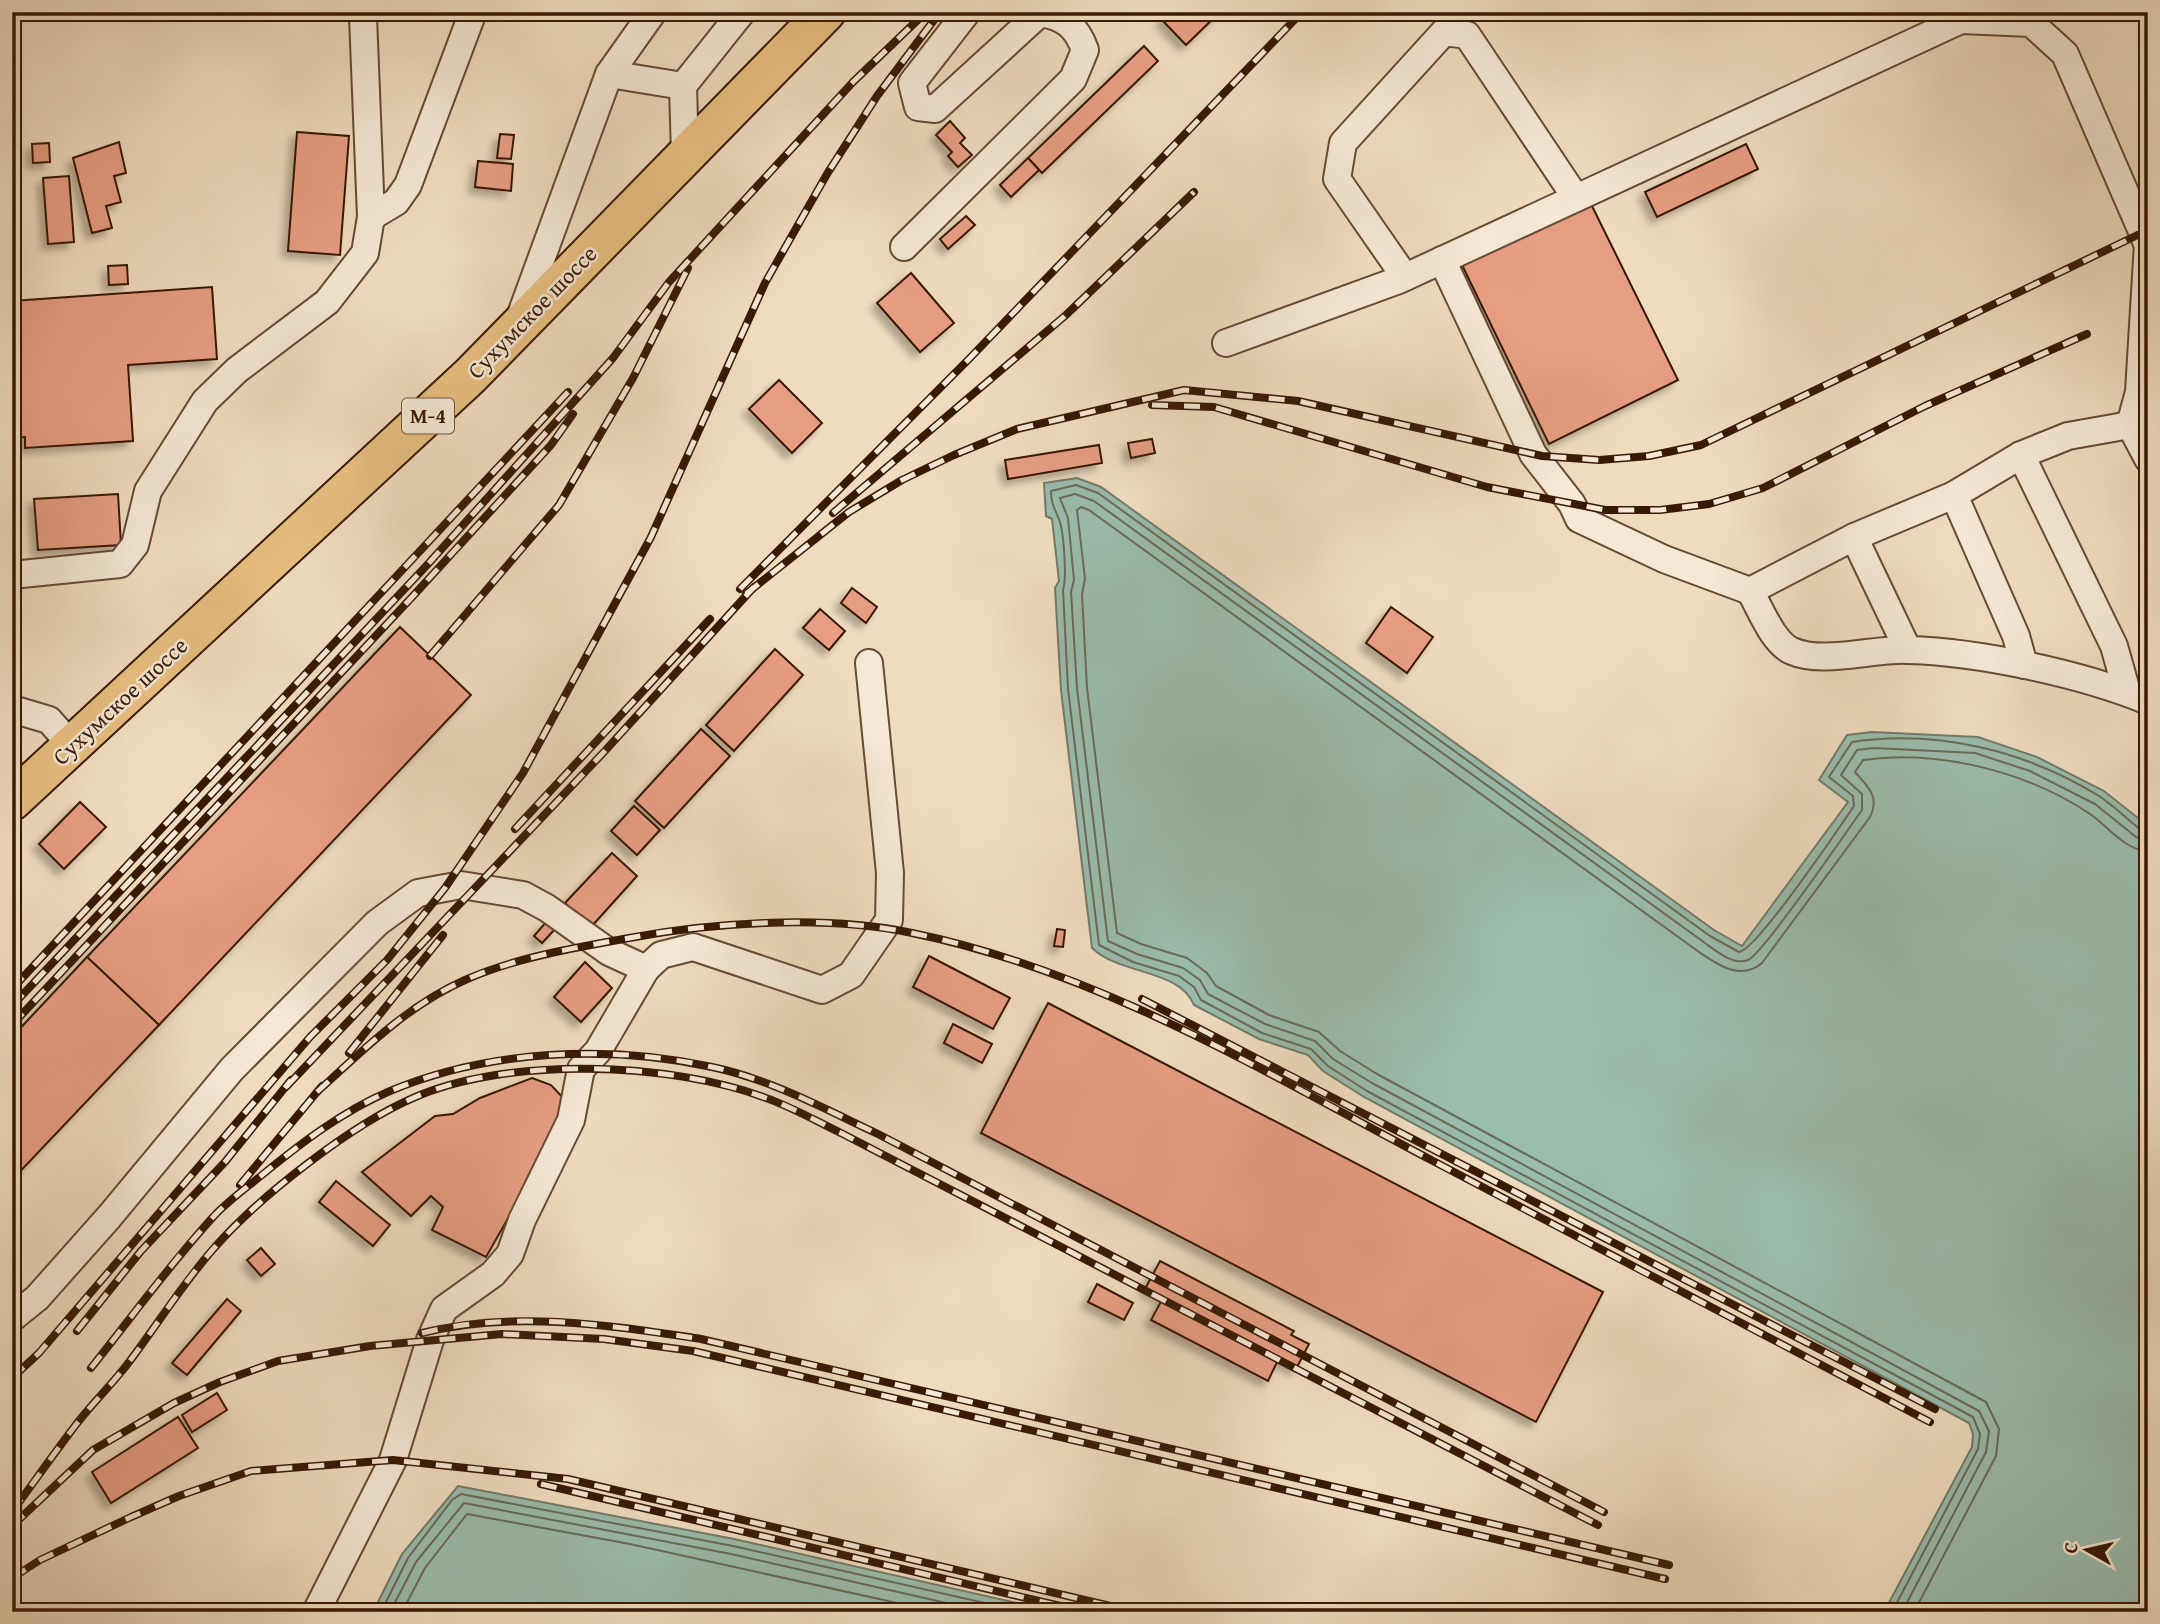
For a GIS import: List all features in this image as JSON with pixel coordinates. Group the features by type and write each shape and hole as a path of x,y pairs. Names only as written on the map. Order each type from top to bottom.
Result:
{"highway":[{"name":"Сухумское шоссе","path":"12,801 470,376 826,12"}],"street":[{"path":"371,217 396,202 408,185 473,12"},
{"path":"515,330 609,74 653,12"},
{"path":"685,156 683,86 742,12"},
{"path":"904,247 1073,79 1085,50 1079,33 1058,15 1040,13 935,109 918,107 912,83 967,12"},
{"path":"1226,342 1442,260 1959,16 2031,23 2065,54 2147,243 2143,392 2130,425 2148,459"},
{"path":"12,575 120,564 135,545 148,492 205,401 237,370 327,302 365,253 371,217 363,17"},
{"path":"1405,276 1337,178 1343,143 1444,32 1467,35 1576,198"},
{"path":"609,74 683,86"},
{"path":"1442,260 1533,454 1572,504 1579,519 1664,559 1750,591 1777,636 1790,651 1811,656 1908,650 2024,665 2137,696"},
{"path":"1750,591 1854,537 1954,495 2021,455 2068,436 2130,425"},
{"path":"2021,455 2137,696"},
{"path":"1954,495 2016,636 2024,665"},
{"path":"1854,537 1908,650"},
{"path":"316,1612 393,1460 430,1340 444,1309 493,1274 510,1254 522,1220 570,1120 581,1069 598,1051 646,968 662,955 693,947 822,990 851,975 889,920 890,873 869,663"},
{"path":"12,709 48,720 72,746"},
{"path":"12,1318 37,1298 109,1217 232,1069 377,923 418,893 461,885 523,895 547,908 609,952 646,968"}],"water":[{"path":"1077,478 1101,487 1714,930 1742,946 1848,802 1819,780 1847,735 1872,732 1978,737 2037,757 2104,791 2148,826 2148,1612 1884,1612 1972,1447 1973,1434 1969,1423 1364,1097 1323,1071 1308,1055 1259,1039 1194,1005 1187,993 1176,985 1104,957 1092,948 1061,690 1055,588 1059,581 1052,519 1046,516 1044,483"},
{"path":"458,1486 734,1539 1057,1612 373,1612 402,1554"}],"building":[{"path":"1169,12 1220,12 1186,45 1162,20"},
{"path":"1144,46 1158,61 1042,173 1028,158"},
{"path":"950,121 965,138 960,143 972,155 958,167 948,156 952,152 936,135"},
{"path":"297,132 349,136 340,255 288,251"},
{"path":"500,134 514,135 511,159 497,158"},
{"path":"119,142 126,173 114,176 121,202 106,206 112,228 92,233 73,158"},
{"path":"49,143 50,162 33,163 32,144"},
{"path":"1746,144 1758,169 1657,217 1645,192"},
{"path":"1028,158 1039,170 1011,197 1000,185"},
{"path":"478,161 513,164 511,191 475,187"},
{"path":"69,176 74,242 48,244 43,178"},
{"path":"1590,202 1678,380 1549,444 1462,265"},
{"path":"966,216 975,225 948,249 940,239"},
{"path":"127,265 128,284 109,285 108,266"},
{"path":"911,273 954,323 920,352 877,303"},
{"path":"212,287 217,359 128,365 133,441 25,448 25,437 12,438 12,301"},
{"path":"779,380 822,423 792,453 749,409"},
{"path":"1152,439 1155,453 1131,458 1128,443"},
{"path":"1099,445 1102,463 1008,479 1005,460"},
{"path":"118,494 121,545 38,550 34,499"},
{"path":"852,588 877,607 866,623 841,603"},
{"path":"1391,607 1433,637 1407,673 1366,643"},
{"path":"820,609 845,631 829,650 803,628"},
{"path":"400,627 471,695 159,1025 87,957"},
{"path":"775,649 803,675 734,751 706,725"},
{"path":"701,729 730,756 664,828 635,801"},
{"path":"80,802 106,827 64,869 39,844"},
{"path":"634,806 660,830 637,855 611,831"},
{"path":"612,853 637,876 591,927 565,903"},
{"path":"547,921 556,928 542,943 534,936"},
{"path":"1057,929 1065,930 1063,947 1054,946"},
{"path":"929,956 1010,998 993,1029 913,987"},
{"path":"87,957 159,1025 12,1180 12,1037"},
{"path":"585,962 612,988 581,1022 554,997"},
{"path":"1048,1003 1603,1292 1536,1422 981,1133"},
{"path":"953,1024 992,1044 982,1063 944,1043"},
{"path":"532,1078 551,1085 568,1103 531,1178 486,1257 432,1230 443,1207 431,1196 411,1216 362,1172 435,1116 453,1114 480,1098"},
{"path":"336,1181 390,1225 373,1246 319,1202"},
{"path":"261,1248 275,1264 261,1276 247,1260"},
{"path":"1160,1261 1294,1331 1291,1335 1309,1344 1296,1369 1278,1360 1268,1381 1151,1320 1163,1298 1145,1289"},
{"path":"1097,1284 1133,1303 1124,1320 1088,1302"},
{"path":"227,1299 241,1311 187,1375 172,1363"},
{"path":"217,1393 227,1410 192,1432 182,1415"},
{"path":"178,1417 198,1448 111,1503 92,1472"}],"railway":[{"path":"12,1006 428,564 613,358 669,282 853,82 926,12"},
{"path":"12,1378 39,1353 310,1037 387,960 445,888 523,773 651,537 765,283 827,174 877,96 940,12"},
{"path":"740,589 969,359 1302,12"},
{"path":"833,513 1066,315 1194,192"},
{"path":"746,594 849,512 902,480 954,455 1017,429 1184,390 1298,401 1542,456 1599,460 1649,456 1701,445 2148,230"},
{"path":"430,656 559,505 633,378 688,268"},
{"path":"1152,405 1214,407 1487,487 1605,510 1660,510 1709,504 1763,488 1925,406 2087,334"},
{"path":"12,989 568,392"},
{"path":"12,1025 413,596 551,445 573,414"},
{"path":"286,1087 603,753 754,587"},
{"path":"515,829 710,619"},
{"path":"317,1092 386,1030 424,1002 465,980 525,959 662,932 733,925 808,922 879,927 912,933 981,950 1049,972 1180,1028 1930,1422"},
{"path":"349,1053 443,935"},
{"path":"1142,999 1935,1409"},
{"path":"91,1368 166,1272 219,1210 292,1151 356,1108 390,1091 428,1077 508,1059 549,1055 632,1055 734,1072 817,1105 878,1134 1604,1512"},
{"path":"12,1512 78,1422 126,1366 203,1261 256,1206 308,1164 389,1110 451,1084 494,1075 589,1069 684,1077 727,1086 785,1106 1598,1525"},
{"path":"77,1331 141,1251 225,1162 291,1080"},
{"path":"240,1185 322,1086"},
{"path":"422,1333 491,1322 526,1321 596,1325 701,1339 1669,1565"},
{"path":"12,1526 93,1450 174,1403 220,1382 278,1361 370,1346 502,1334 604,1339 693,1351 1665,1579"},
{"path":"12,1578 40,1560 131,1517 179,1496 251,1471 393,1460 568,1479 1136,1612"},
{"path":"541,1484 1086,1612"}]}
